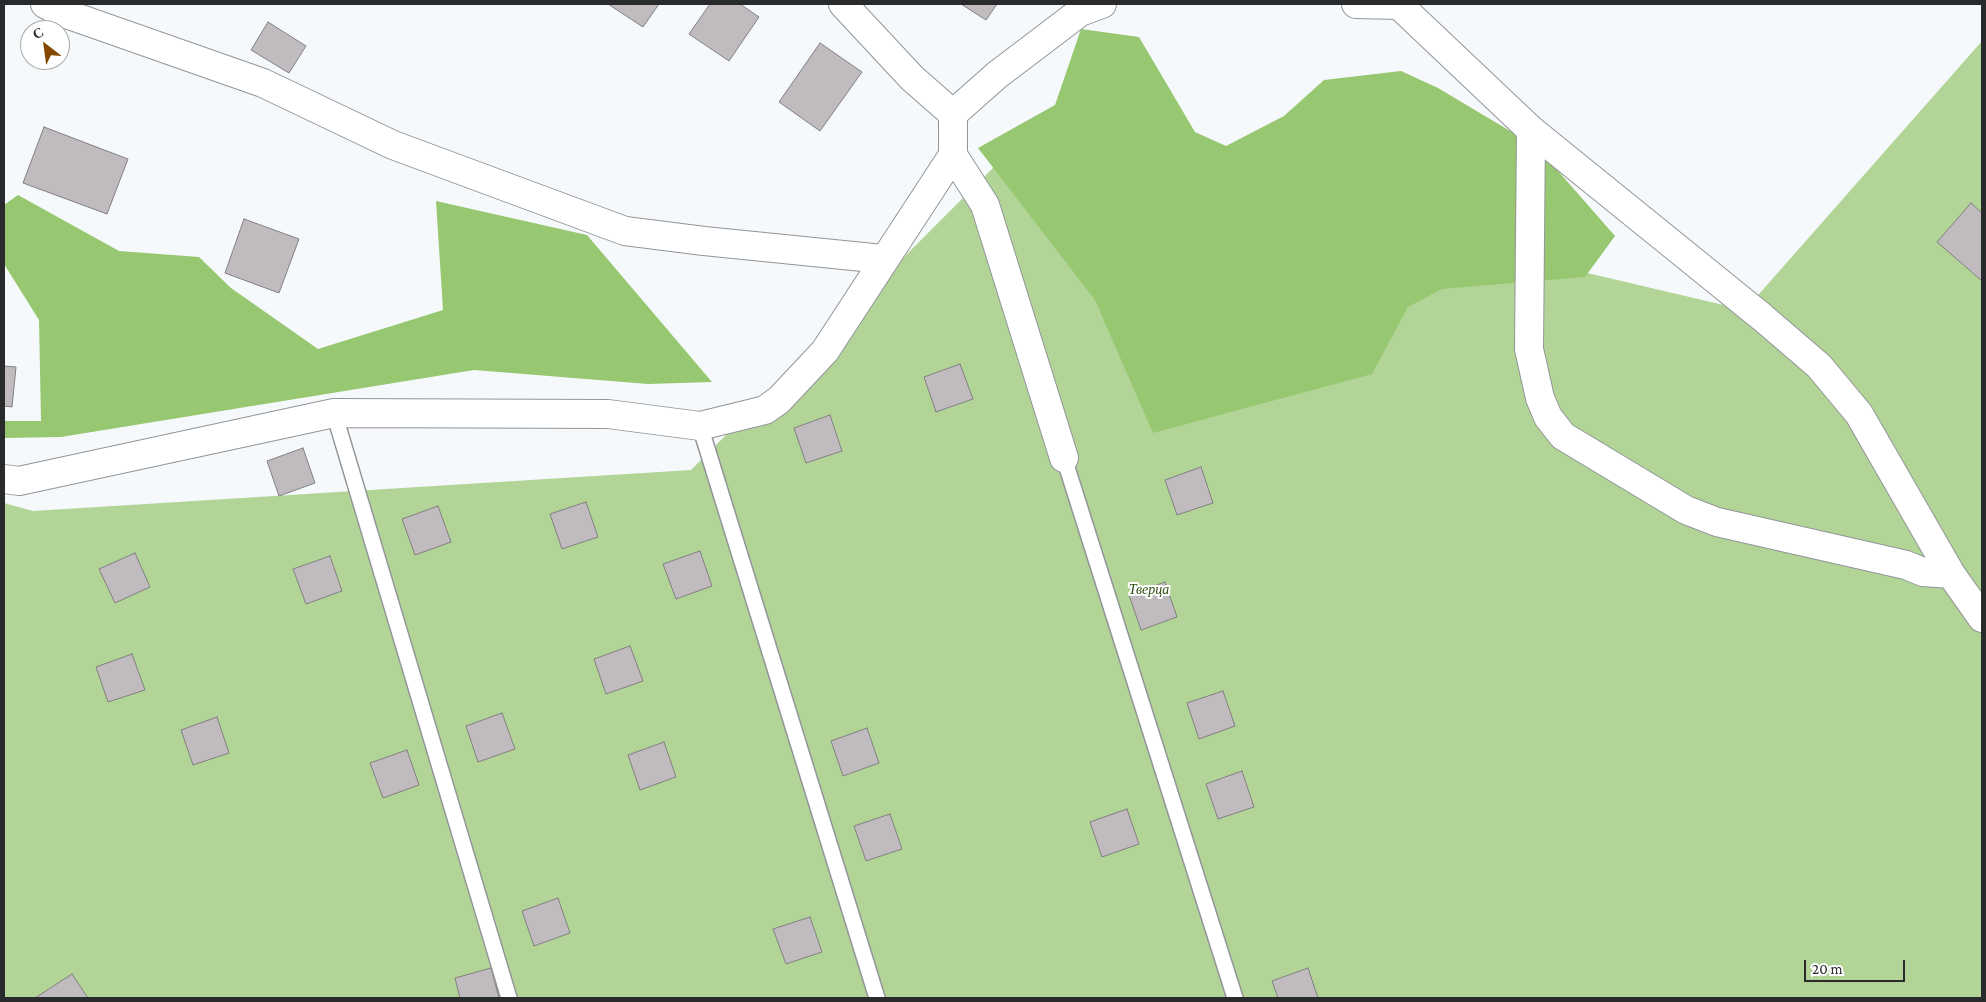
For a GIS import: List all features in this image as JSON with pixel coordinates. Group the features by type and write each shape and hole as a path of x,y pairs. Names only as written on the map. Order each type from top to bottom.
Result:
{"street":[{"path":"45,4 58,11 263,82 393,145 624,231 883,259"},
{"path":"843,4 912,78 953,114"},
{"path":"1064,458 985,205 953,155 953,114 997,75 1080,12 1102,4"},
{"path":"1356,4 1400,4 1531,130 1819,366 1859,414 1951,574 1982,618"},
{"path":"1531,130 1529,349 1540,398 1548,417 1563,436 1686,510 1717,522 1906,565 1923,572 1951,574"},
{"path":"4,479 19,481 334,413 608,414 700,426 764,410 779,400 825,351 883,259 953,155"}],"lane":[{"path":"334,413 509,998"},
{"path":"700,426 877,998"},
{"path":"1064,458 1235,998"}],"green space":[{"path":"1081,29 1139,37 1195,132 1226,146 1284,116 1324,80 1401,71 1438,88 1537,147 1615,236 1585,277 1442,289 1408,307 1372,374 1153,433 1095,300 978,148 1055,105"},
{"name":"Тверца","path":"1982,41 1982,998 4,998 4,503 33,511 691,470 1021,140 1745,310"},
{"path":"18,195 119,251 199,257 231,288 318,349 443,310 436,201 587,235 712,382 648,384 474,370 61,437 4,438 4,421 41,421 39,320 4,264 4,205"}],"building":[{"path":"608,4 659,4 643,27"},
{"path":"710,4 740,4 759,17 729,61 689,34"},
{"path":"961,4 997,4 986,20"},
{"path":"268,22 306,46 289,73 251,50"},
{"path":"820,43 862,72 820,131 779,102"},
{"path":"44,127 128,159 107,214 23,183"},
{"path":"1971,203 1982,213 1982,281 1937,242"},
{"path":"244,219 299,239 279,293 225,273"},
{"path":"960,364 973,399 936,412 924,377"},
{"path":"4,366 16,367 12,407 4,406"},
{"path":"830,415 842,451 806,463 794,428"},
{"path":"303,448 315,483 279,496 267,461"},
{"path":"1201,467 1213,503 1177,515 1165,480"},
{"path":"586,502 598,537 562,549 550,514"},
{"path":"438,506 451,542 415,555 402,519"},
{"path":"700,551 712,586 676,599 663,564"},
{"path":"135,553 150,587 115,603 99,569"},
{"path":"330,556 342,591 306,604 293,569"},
{"path":"1165,582 1177,617 1141,630 1129,595"},
{"path":"630,646 643,681 606,694 594,659"},
{"path":"132,654 145,690 108,702 96,667"},
{"path":"1223,691 1235,726 1199,739 1187,703"},
{"path":"502,713 515,749 478,762 466,726"},
{"path":"217,717 229,753 193,765 181,730"},
{"path":"867,728 879,763 843,776 831,741"},
{"path":"664,742 676,777 640,790 628,755"},
{"path":"407,750 419,785 383,798 370,763"},
{"path":"1242,771 1254,807 1218,819 1206,784"},
{"path":"1127,809 1139,844 1102,857 1090,822"},
{"path":"890,814 902,849 866,861 854,826"},
{"path":"558,898 570,933 534,946 522,911"},
{"path":"810,917 822,952 786,964 773,929"},
{"path":"491,968 499,998 460,998 455,978"},
{"path":"1308,968 1318,998 1278,998 1272,981"},
{"path":"72,974 88,998 35,998"}]}
